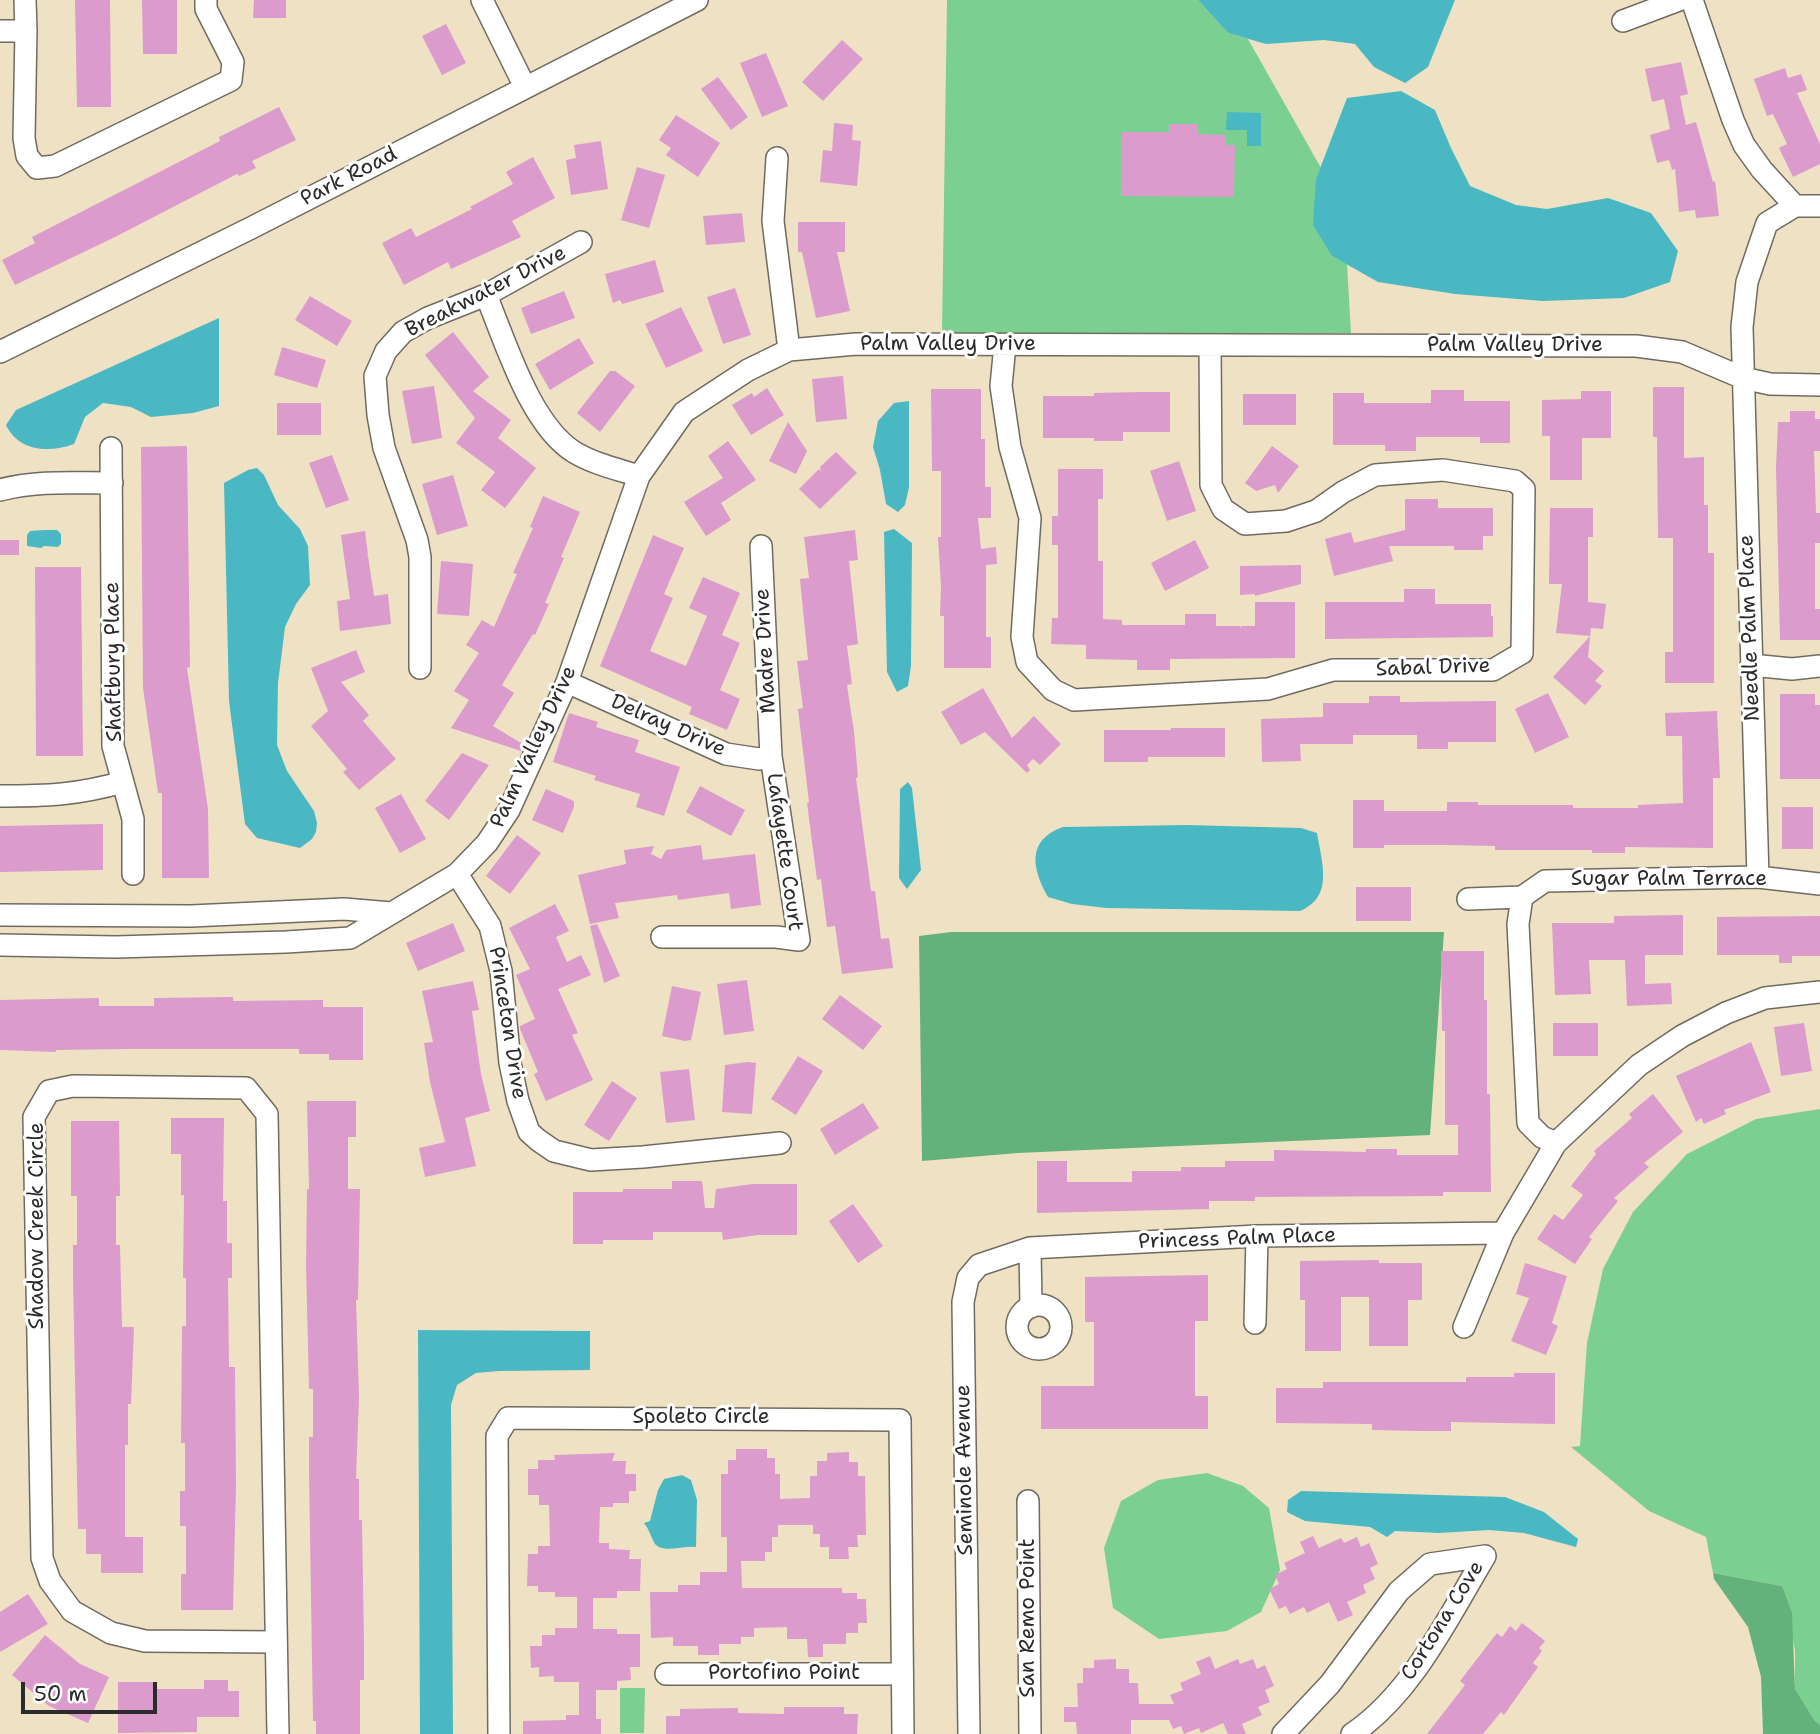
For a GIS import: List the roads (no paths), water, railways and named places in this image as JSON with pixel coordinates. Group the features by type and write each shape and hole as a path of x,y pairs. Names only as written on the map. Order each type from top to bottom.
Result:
{"street":[{"path":"25,0 24,138 27,156 37,168 55,166 231,80 233,62 206,9 206,0"},
{"path":"482,0 524,87"},
{"name":"Park Road","path":"0,352 251,228 697,0"},
{"path":"1623,21 1679,0"},
{"path":"1692,0 1744,145 1762,170 1795,206 1820,206"},
{"path":"0,31 26,31"},
{"path":"777,158 774,221 789,350"},
{"name":"Needle Palm Place","path":"1758,877 1742,327 1747,282 1768,223 1795,206"},
{"name":"Breakwater Drive","path":"420,668 420,557 417,540 384,448 375,376 386,351 403,332 428,318 486,295 581,242"},
{"path":"486,295 517,370 545,426 573,451 600,465 639,476"},
{"name":"Palm Valley Drive","path":"0,945 116,947 286,942 350,937 457,874 487,843 509,810 567,682 639,476 684,412 748,370 789,350 856,344 1636,346 1682,352 1743,378 1770,384 1820,385"},
{"name":"Sabal Drive","path":"1004,345 1001,386 1010,447 1030,518 1022,637 1027,662 1052,690 1074,700 1268,689 1333,670 1493,670 1522,653 1524,489 1515,481 1443,470 1375,475 1343,492 1316,511 1286,522 1245,524 1223,509 1211,485 1210,345"},
{"name":"Shaftbury Place","path":"111,448 113,746 133,819 133,874"},
{"path":"0,490 50,482 111,483"},
{"name":"Madre Drive","path":"761,547 771,756"},
{"path":"1751,665 1793,669 1820,666"},
{"name":"Delray Drive","path":"567,682 726,754 759,759 771,756"},
{"name":"Lafayette Court","path":"662,937 776,937 799,940 771,756"},
{"path":"0,796 64,795 88,792 123,782"},
{"name":"Princeton Drive","path":"457,874 490,926 501,971 515,1088 529,1132 538,1140 554,1152 590,1160 780,1143"},
{"name":"Sugar Palm Terrace","path":"1468,899 1522,897 1545,881 1758,877 1820,884"},
{"path":"1522,897 1518,924 1528,1123 1542,1137 1556,1143"},
{"path":"0,915 177,916 344,909 391,913"},
{"path":"176,945 177,916"},
{"path":"1464,1327 1503,1233 1556,1143 1639,1065 1682,1036 1726,1013 1765,999 1820,992"},
{"name":"Shadow Creek Circle","path":"275,1642 145,1641 111,1633 72,1611 50,1581 42,1558 34,1117 50,1091 74,1086 246,1088 267,1114 278,1734"},
{"name":"Princess Palm Place","path":"1030,1248 1257,1236 1503,1233"},
{"path":"1255,1323 1257,1236"},
{"path":"1030,1248 1031,1307"},
{"name":"Seminole Avenue","path":"969,1734 963,1302 968,1278 979,1265 1030,1248"},
{"name":"Spoleto Circle","path":"499,1734 497,1436 508,1418 900,1420 903,1734"},
{"name":"San Remo Point","path":"1028,1501 1030,1734"},
{"name":"Cortona Cove","path":"1283,1734 1331,1684 1399,1591 1430,1564 1485,1556 1413,1674 1367,1724 1352,1734"},
{"name":"Portofino Point","path":"666,1674 902,1674"}],"water":[{"path":"1198,0 1455,0 1428,67 1405,83 1374,67 1355,44 1324,40 1266,44 1228,33"},
{"path":"1401,91 1435,110 1470,186 1516,205 1547,209 1608,198 1651,213 1678,251 1670,282 1624,298 1543,301 1455,294 1378,282 1332,256 1313,225 1316,179 1347,98"},
{"path":"1227,112 1261,113 1261,146 1247,146 1247,130 1226,130"},
{"path":"219,318 219,406 193,413 151,417 131,407 103,403 85,417 74,444 55,449 27,445 19,441 6,425 16,410"},
{"path":"909,401 909,487 905,505 898,512 886,504 873,447 878,421 894,403"},
{"path":"257,468 264,475 278,505 300,529 308,546 310,585 296,604 285,627 278,683 277,745 287,771 314,811 317,823 312,839 300,848 257,838 245,824 229,701 224,483"},
{"path":"894,529 912,543 911,666 908,686 897,692 887,672 884,532"},
{"path":"57,530 61,534 61,544 58,547 27,546 27,535 30,531"},
{"path":"908,782 912,788 921,870 907,889 899,878 900,789"},
{"path":"1186,825 1301,828 1317,833 1323,867 1322,888 1318,897 1300,911 1106,908 1072,904 1048,897 1038,876 1038,847 1043,839 1063,827"},
{"path":"418,1330 590,1331 590,1370 476,1373 457,1385 451,1405 453,1734 420,1734"},
{"path":"682,1475 691,1480 697,1500 696,1547 659,1547 644,1523 650,1521 658,1490 664,1479"},
{"path":"1301,1491 1505,1497 1544,1512 1578,1539 1576,1547 1524,1533 1489,1530 1439,1533 1395,1531 1387,1537 1370,1527 1305,1521 1287,1512 1288,1500"}]}
